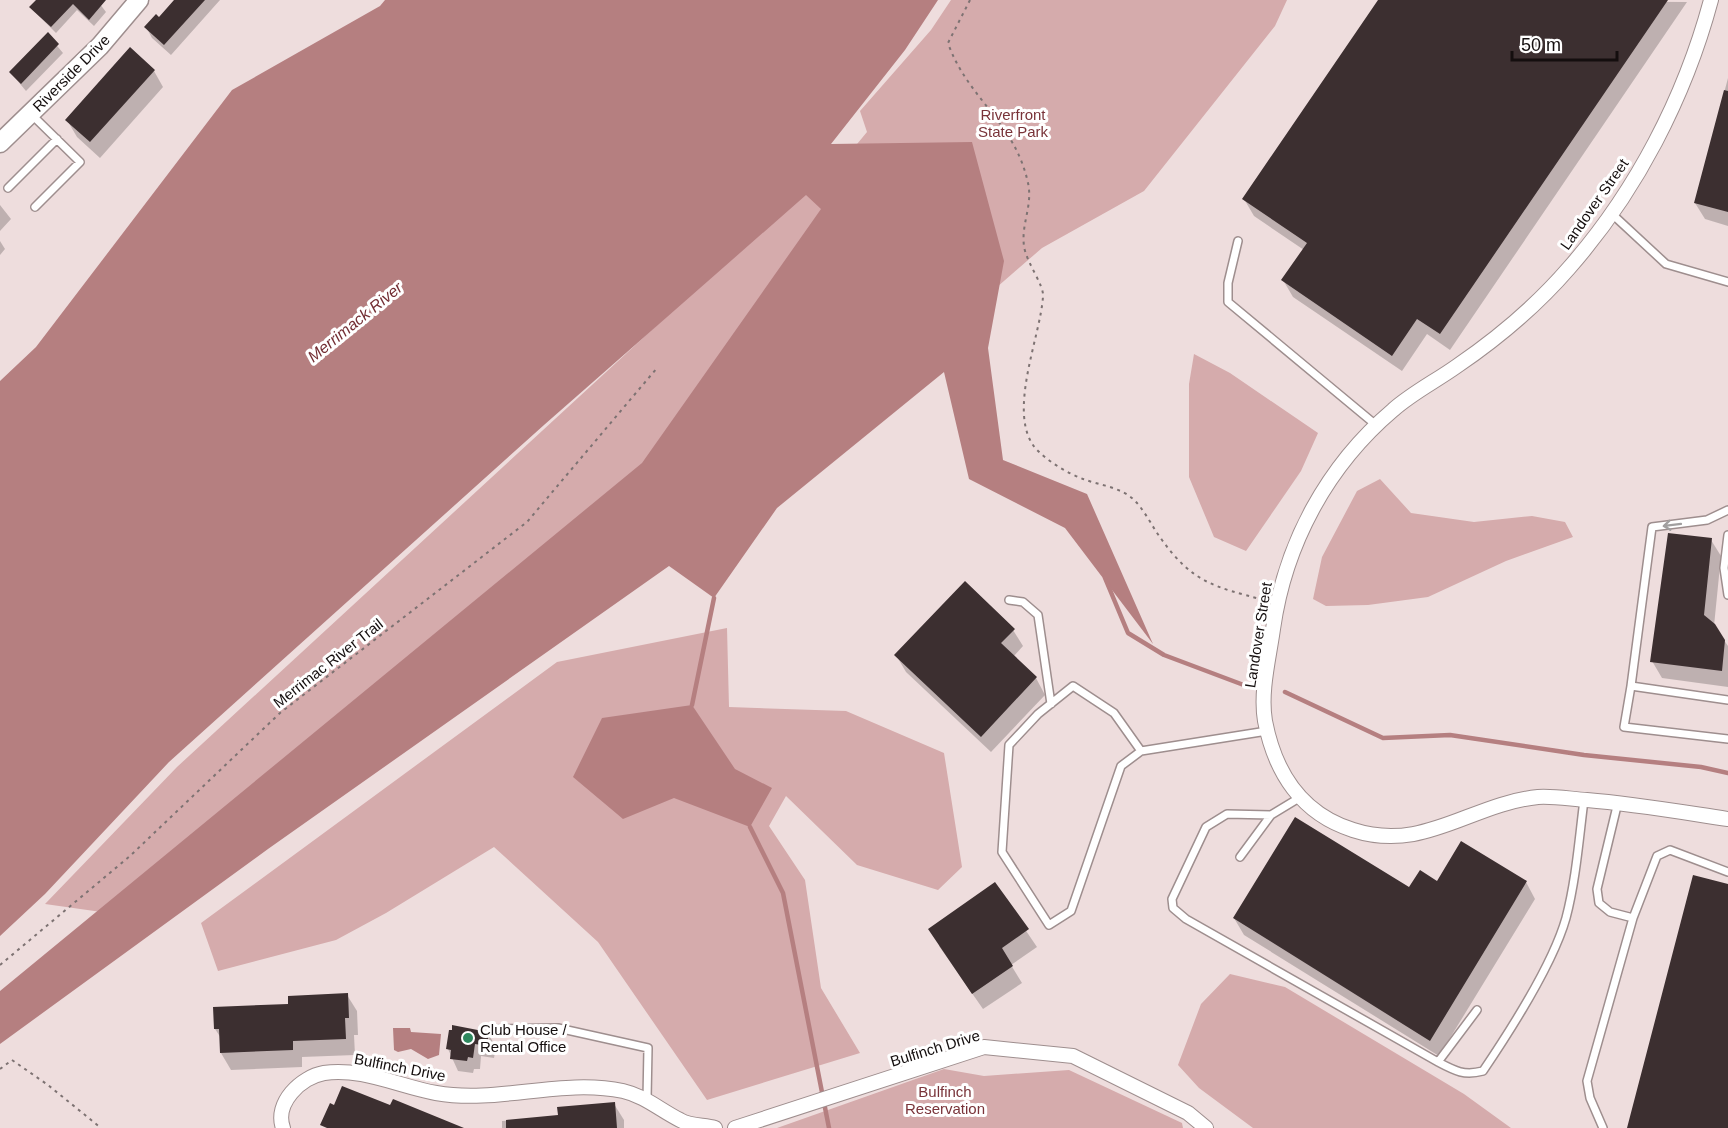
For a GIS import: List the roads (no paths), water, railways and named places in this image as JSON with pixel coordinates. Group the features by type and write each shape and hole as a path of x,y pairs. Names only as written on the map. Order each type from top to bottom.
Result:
{"main road":[{"name":"Riverside Drive","path":"0,143 100,46 139,0"}],"street":[{"name":"Landover Street","path":"1711,0 1691,67 1664,126 1611,213 1568,269 1496,338 1396,407 1376,425 1338,467 1304,522 1276,604 1264,712 1269,743 1283,774 1299,798 1326,820 1377,837 1395,837 1448,825 1507,801 1542,796 1618,802 1728,819"},
{"name":"Bulfinch Drive","path":"735,1128 984,1047 1073,1056 1188,1113 1206,1128"},
{"name":"Bulfinch Drive","path":"283,1128 280,1120 285,1103 296,1087 309,1077 325,1073 362,1075 438,1093 492,1095 590,1086 625,1092 647,1099 679,1125 715,1128"}],"lane":[{"path":"30,113 80,162 35,207"},
{"path":"9,188 57,139"},
{"path":"1611,213 1666,264 1728,282"},
{"path":"1238,241 1228,283 1228,302 1376,425"},
{"path":"1728,510 1707,520 1652,527 1624,727 1728,739"},
{"path":"1728,535 1724,568 1728,595"},
{"path":"1009,600 1023,602 1038,615 1051,704"},
{"path":"1141,751 1114,712 1073,686 1009,745 1002,852 1049,925 1071,911 1121,766 1141,751 1267,731"},
{"path":"1631,686 1728,700"},
{"path":"1240,857 1271,815 1299,798"},
{"path":"1271,815 1227,814 1206,827 1172,899 1173,908 1186,919 1438,1062 1456,1072 1469,1075 1483,1071 1507,1035 1553,951 1566,919 1584,800"},
{"path":"1618,802 1597,889 1599,903 1610,912 1633,918"},
{"path":"1603,1128 1590,1098 1587,1080 1633,918 1657,856 1670,850 1728,872"},
{"path":"1438,1062 1477,1010"},
{"path":"494,1029 558,1028 648,1048 647,1099"}],"water":[{"name":"Merrimack River","path":"385,0 938,0 905,50 831,144 972,142 1004,261 988,348 1003,460 1087,494 1153,644 1065,528 969,479 944,372 777,508 714,598 669,566 268,849 0,1044 0,991 642,463 821,209 806,195 544,425 169,762 45,894 0,936 0,381 36,347 232,90 380,6"},
{"path":"692,705 735,769 772,788 750,827 674,798 623,819 573,777 602,718"},
{"path":"393,1028 410,1028 411,1032 441,1034 439,1055 428,1059 411,1049 398,1052 394,1050"}],"waterway":[{"path":"1105,578 1128,633 1164,655 1249,687"},
{"path":"692,705 714,598"},
{"path":"1285,692 1383,738 1450,735 1584,755 1701,767 1728,773"},
{"path":"750,827 783,893 829,1128"}],"place":[{"name":"Club House / Rental Office","path":"468,1038"}],"park label":[{"name":"Riverfront State Park","path":"1013,122"},
{"name":"Bulfinch Reservation","path":"945,1100"}]}
